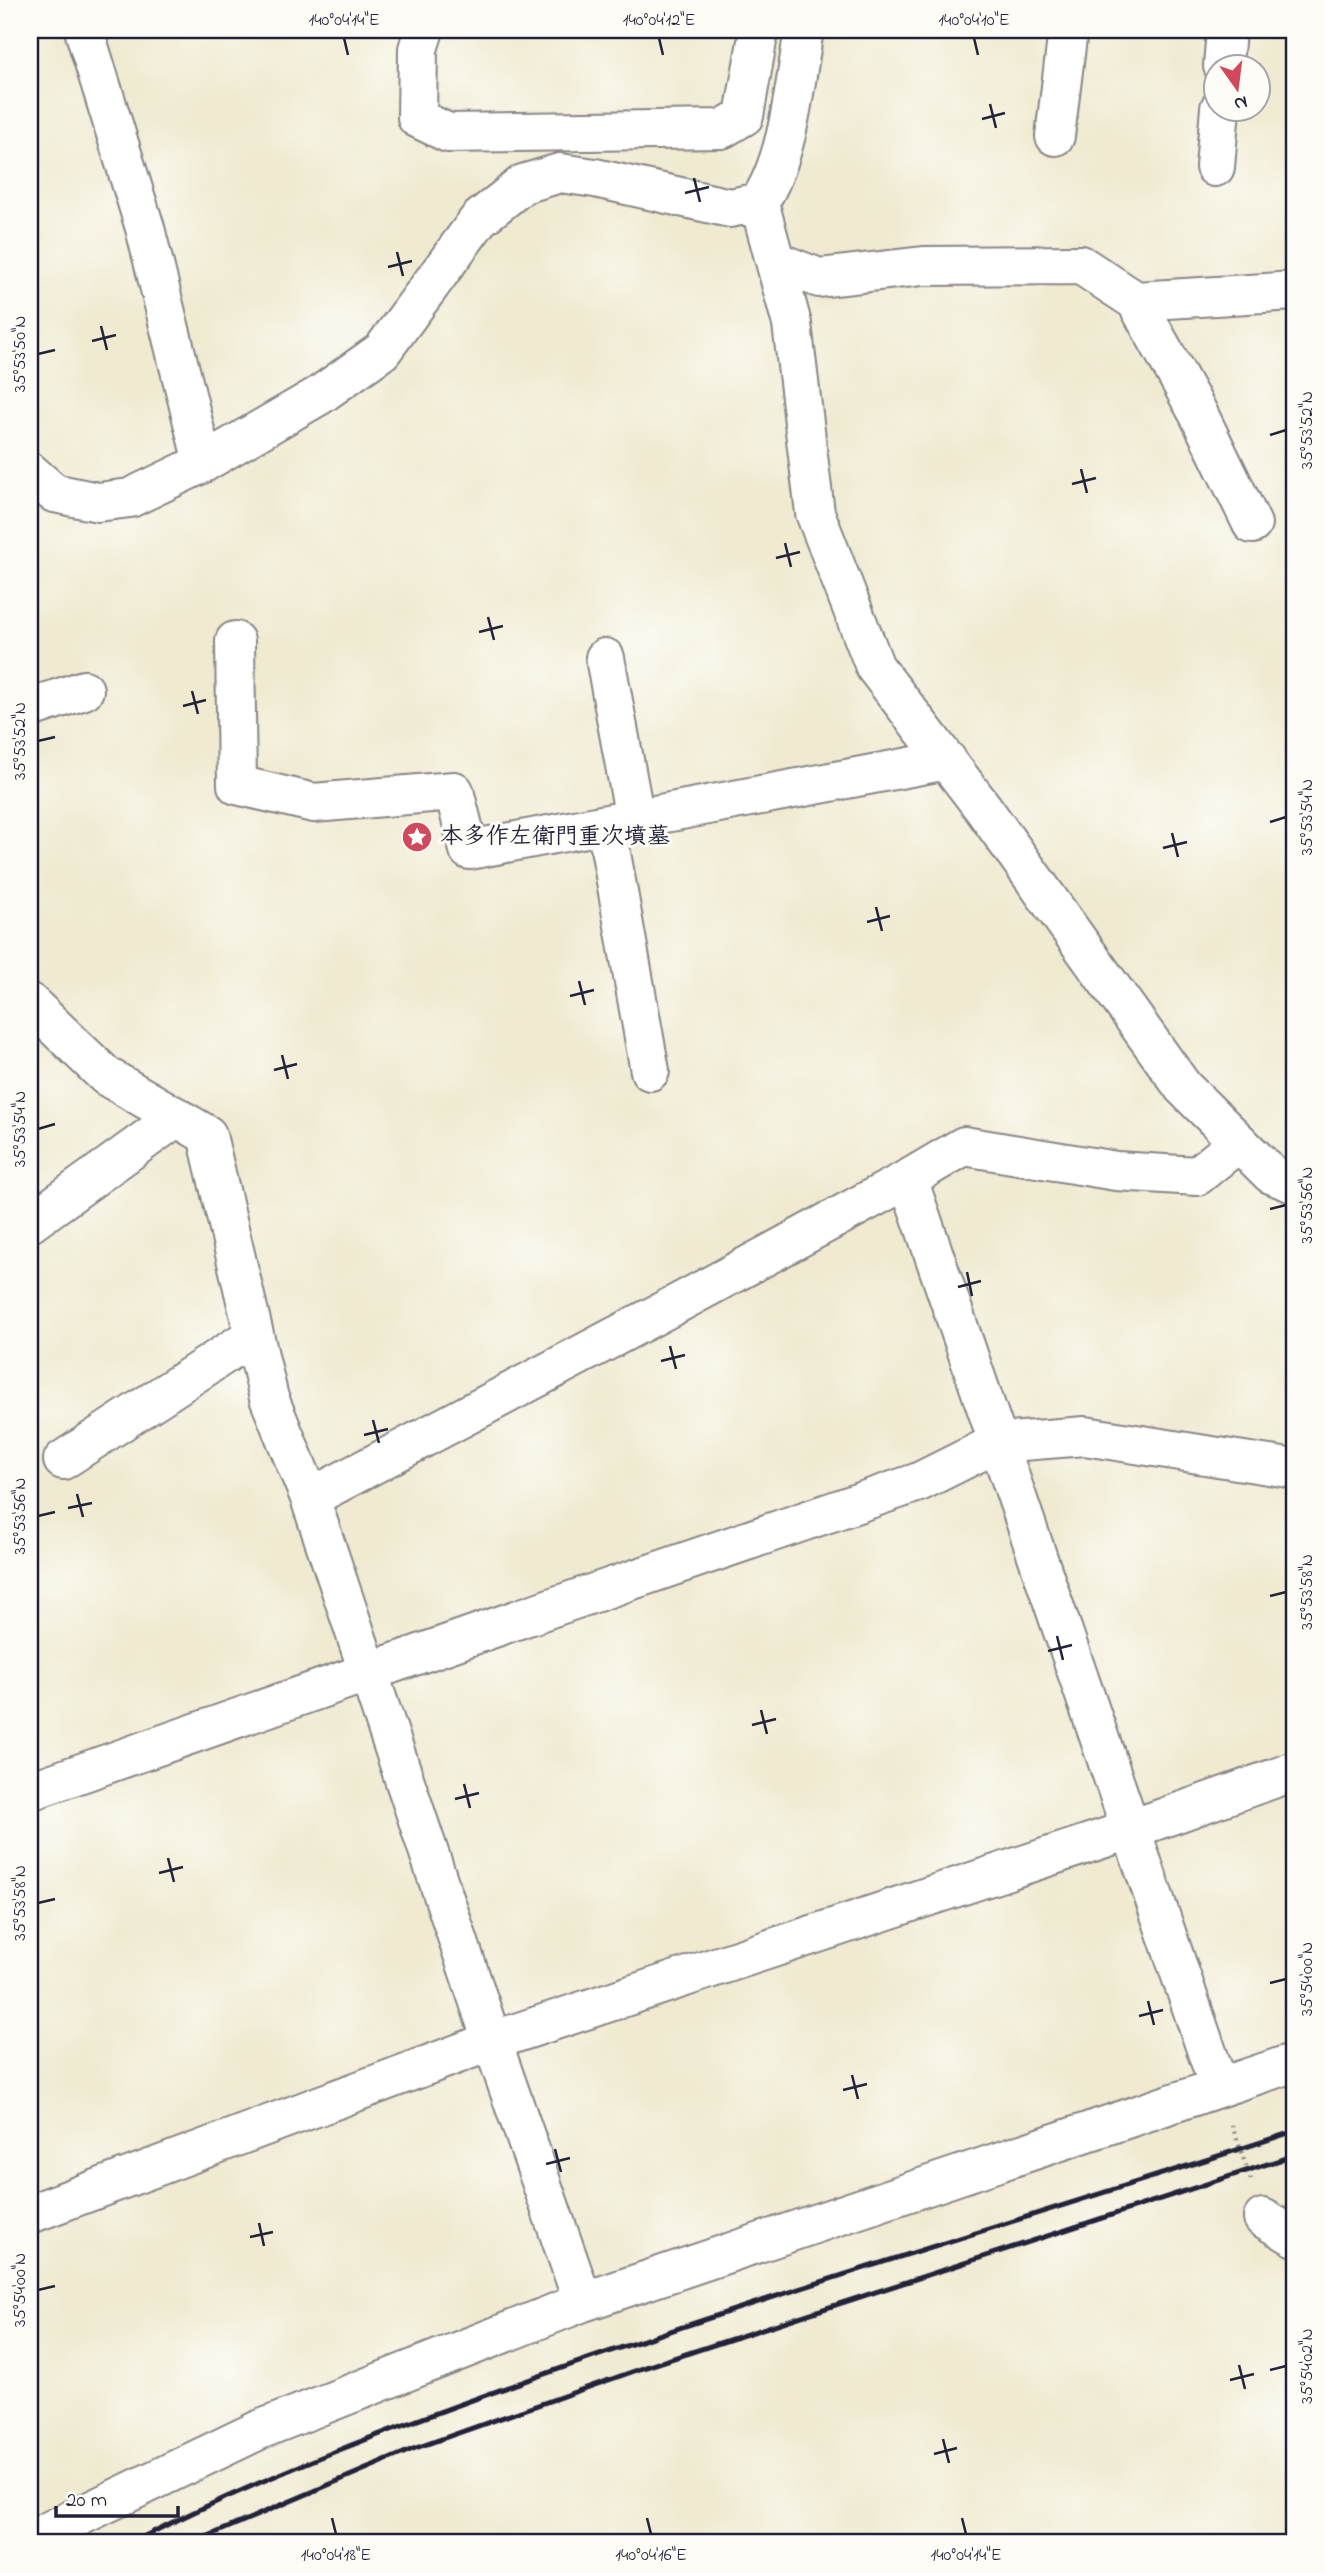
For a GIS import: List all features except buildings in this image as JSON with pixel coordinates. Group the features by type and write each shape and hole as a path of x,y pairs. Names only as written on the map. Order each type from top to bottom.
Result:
{"street":[{"path":"84,30 145,228 204,463"},
{"path":"424,30 418,49 417,118 448,133 722,129 744,116 759,30"},
{"path":"30,472 54,493 98,502 130,498 204,463 320,395 382,351 479,219 523,184 560,173 595,178 730,208 759,202 770,187 783,144 804,30"},
{"path":"1055,136 1068,30"},
{"path":"1224,52 1226,30"},
{"path":"1215,167 1219,122"},
{"path":"759,202 792,324 815,513 875,667 947,761 1183,1087 1272,1174 1295,1184"},
{"path":"775,261 819,278 923,266 1081,265 1136,301 1198,414 1252,524"},
{"path":"1136,301 1295,291"},
{"path":"235,641 237,785 314,803 454,791 468,850 947,761"},
{"path":"605,658 620,822 650,1071"},
{"path":"30,708 84,690"},
{"path":"30,1003 106,1076 206,1135 269,1398 310,1498 492,2041 583,2302"},
{"path":"30,1223 177,1118"},
{"path":"310,1498 908,1179 964,1146 1116,1171 1196,1176 1239,1142"},
{"path":"908,1179 1219,2087"},
{"path":"63,1460 254,1335"},
{"path":"30,1791 368,1671 919,1482 997,1444 1085,1436 1295,1469"},
{"path":"30,2214 492,2041 1129,1830 1295,1771"},
{"path":"30,2540 259,2430 583,2302 1295,2062"},
{"path":"1263,2218 1295,2237"}],"path":[{"path":"1219,2087 1263,2218"}],"railway":[{"path":"131,2543 281,2474 539,2376 727,2312 1295,2131"},
{"path":"192,2543 413,2449 643,2368 1295,2155"}],"place":[{"name":"本多作左衛門重次墳墓","path":"417,837"}]}
